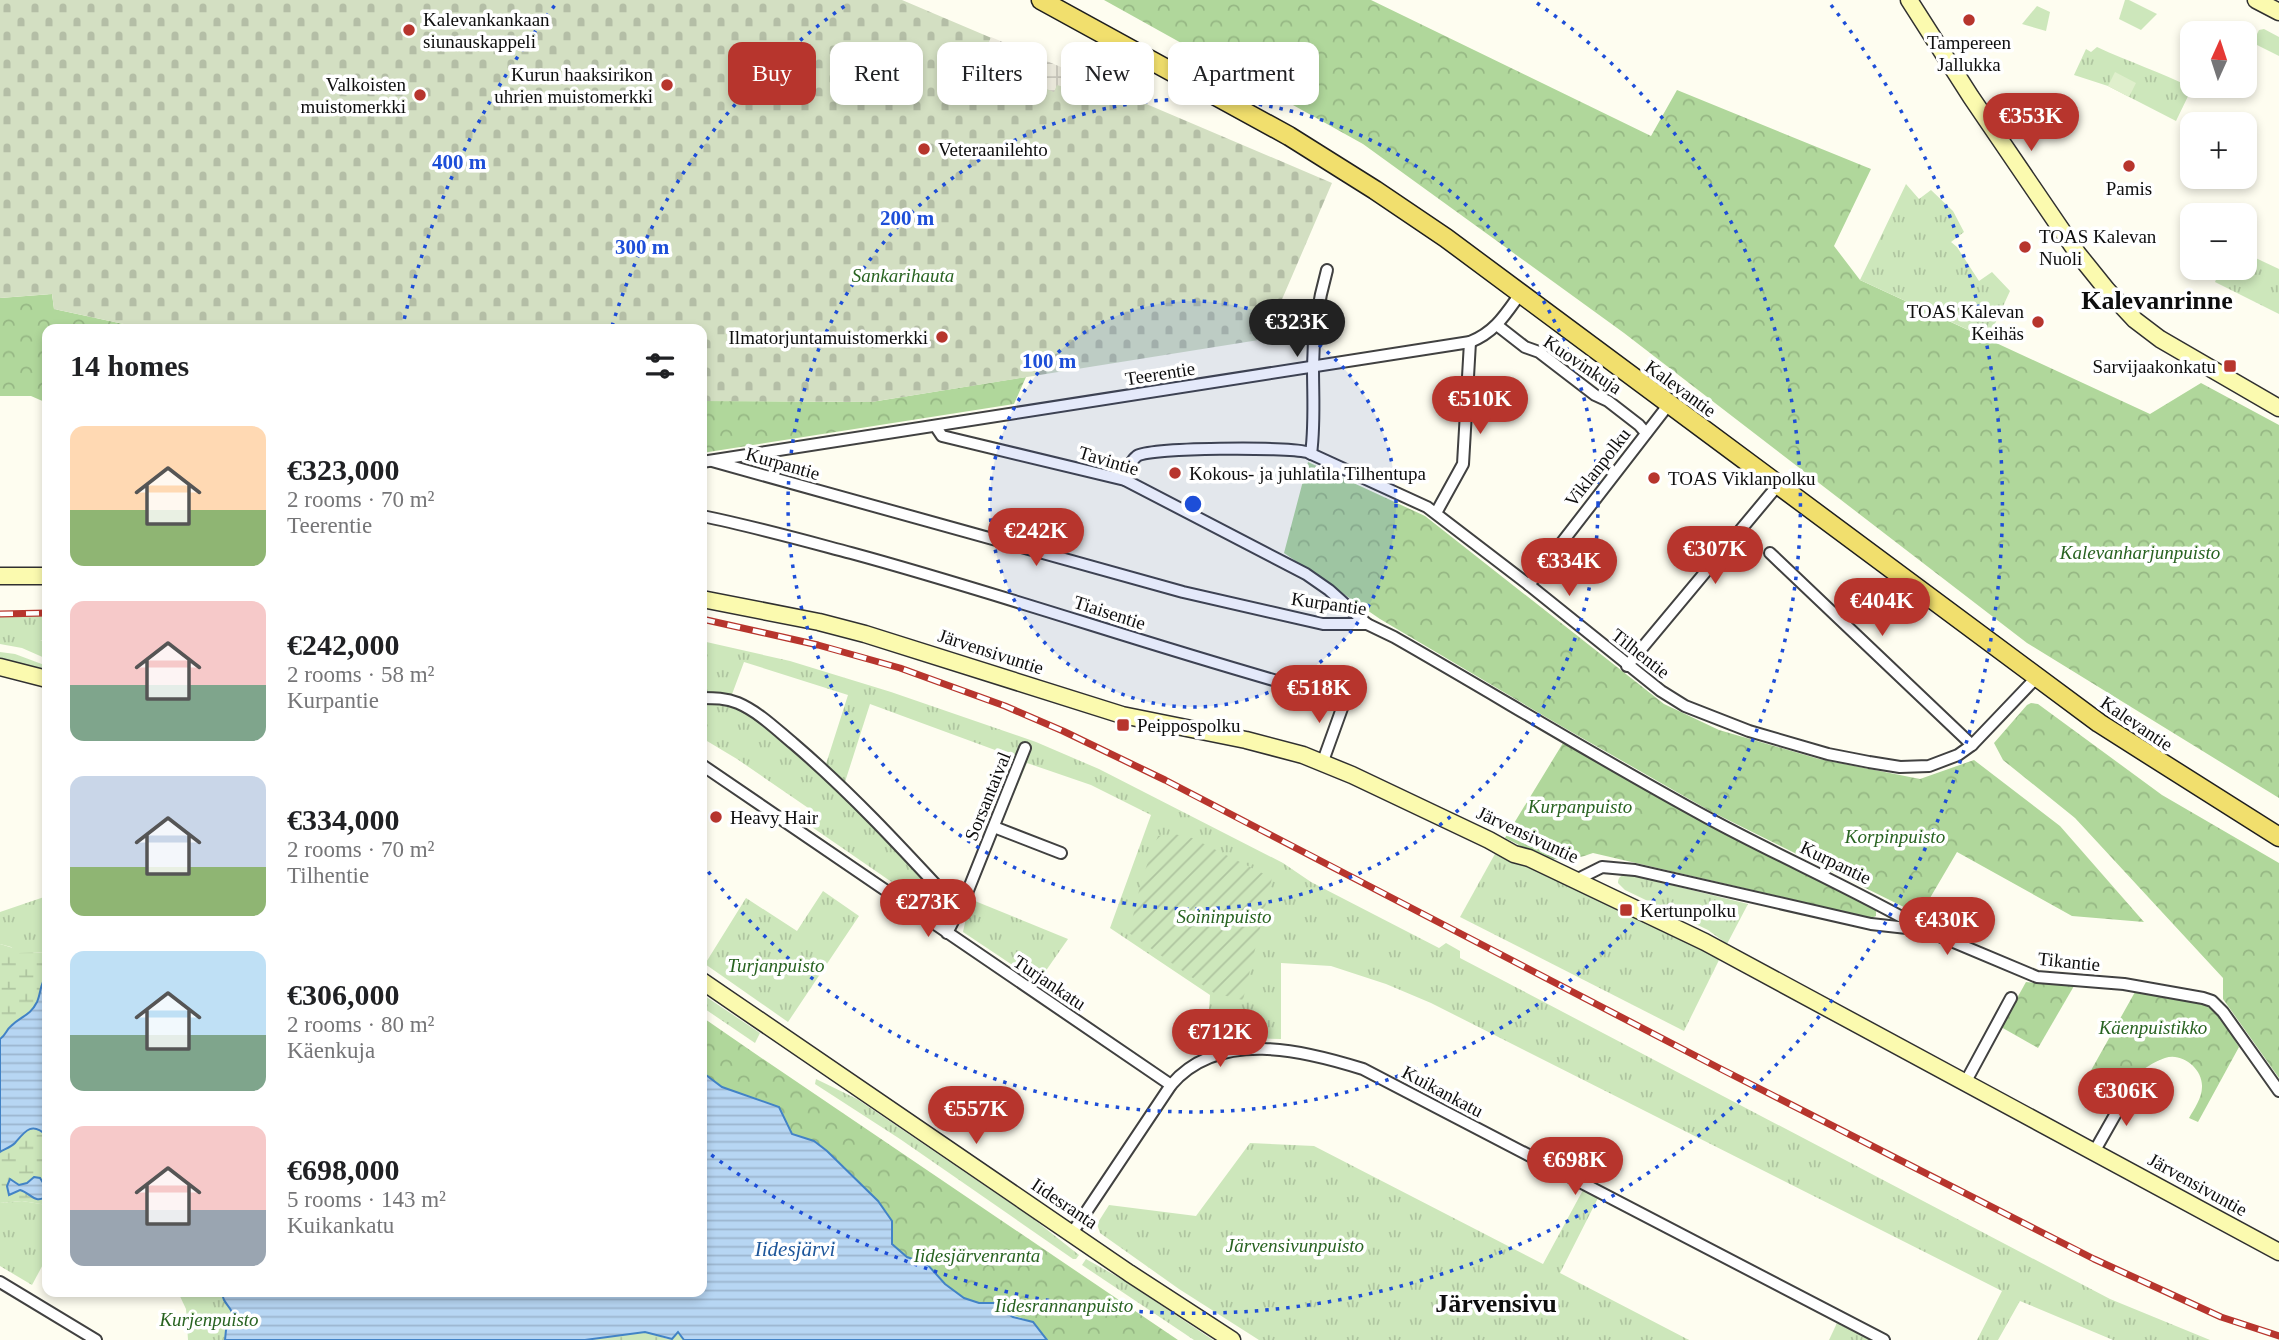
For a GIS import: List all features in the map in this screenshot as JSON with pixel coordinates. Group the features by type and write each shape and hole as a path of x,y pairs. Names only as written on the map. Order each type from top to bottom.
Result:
{"main road":[{"name":"Kalevantie","path":"1041,0 1330,160 1446,238 2110,731 2279,837"}],"street":[{"path":"1909,0 1966,90 2078,254 2112,295 2135,320 2160,339 2279,408"},
{"path":"2256,0 2279,12"},
{"path":"1311,454 1314,427 1313,366 1317,318 1326,270"},
{"name":"Teerentie","path":"707,462 1470,342 1483,337 1498,326 1520,294"},
{"name":"Kuovinkuja","path":"1498,326 1525,347 1539,352 1595,395 1608,401 1646,433"},
{"path":"1436,513 1463,464 1470,342"},
{"name":"Viklanpolku","path":"1529,585 1669,404"},
{"name":"Tavintie","path":"936,427 942,436 1125,480 1306,574 1329,590 1367,624"},
{"name":"Tilhentie","path":"1125,480 1130,463 1137,456 1156,452 1252,449 1297,450 1311,454 1436,513 1627,666 1673,699 1711,717 1828,754 1917,768 1940,763 1972,745 2036,677"},
{"name":"Kurpantie","path":"707,462 1183,592 1323,624 1367,624 1394,637 1565,739 1710,819 1874,900 1925,930"},
{"path":"1627,666 1778,485"},
{"name":"Tiaisentie","path":"707,517 759,528 897,565 1230,669 1345,700 1323,761"},
{"path":"1770,554 1972,745"},
{"path":"0,576 42,576"},
{"name":"Järvensivuntie","path":"707,599 838,626 970,665 1114,713 1246,740 1323,761 1716,948 2279,1252"},
{"path":"0,667 42,678"},
{"path":"707,698 721,698 737,703 764,719 836,781 886,829 959,908"},
{"name":"Sorsantaival","path":"947,933 994,827 1025,748"},
{"name":"Turjankatu","path":"707,768 1171,1085"},
{"path":"994,827 1061,853"},
{"name":"Tikantie","path":"1576,880 1594,869 1611,867 1635,870 1871,924 1925,930 2037,977 2124,984 2194,995 2212,1001 2223,1012 2279,1091"},
{"name":"Iidesranta","path":"707,984 1232,1340"},
{"path":"1965,1083 2011,998"},
{"name":"Kuikankatu","path":"1072,1233 1171,1085 1189,1067 1211,1055 1233,1050 1316,1054 1363,1069 1884,1340"},
{"path":"2094,1152 2132,1085 2143,1084"},
{"path":"0,1282 95,1340"}],"green space":[{"name":"Sankarihauta","path":"0,0 902,0 1001,42 937,42 937,105 1047,105 1047,62 1061,68 1061,105 1149,105 1332,183 1265,339 871,402 707,401 707,324 124,324 54,309 52,294 0,298"},
{"name":"Kalevanharjunpuisto","path":"1104,0 1371,0 1651,136 1677,90 1871,169 1834,246 1860,280 2150,414 2201,383 2279,425 2279,798 2027,643 1624,333 1363,144 1293,105 1319,105 1319,42 1180,42"},
{"path":"2125,0 2157,14 2141,30 2119,19"},
{"path":"2037,6 2050,12 2046,31 2022,24"},
{"path":"2264,29 2279,37 2279,56 2258,46 2259,30"},
{"path":"2097,47 2180,82 2180,98 2187,98 2176,121 2108,86 2074,75 2086,49 2091,52"},
{"path":"2115,72 2136,83 2129,97 2108,86"},
{"path":"1906,184 1919,199 1931,190 1953,211 1964,232 1951,242 1979,281 1992,272 2010,291 1988,339 1860,280"},
{"path":"2257,259 2279,269 2279,314 2215,282 2257,280"},
{"path":"52,294 54,309 124,324 42,324 42,401 31,396 0,396 0,298"},
{"path":"1026,377 1014,404 707,452 707,401 871,402"},
{"name":"Korpinpuisto","path":"1308,462 1425,516 1664,704 1719,730 1819,759 1920,779 1974,760 2060,826 2144,922 2072,916 1957,852 1920,915 1710,811 1380,619 1284,553"},
{"path":"42,612 42,657 22,648 0,644 0,613"},
{"name":"Soininpuisto","path":"707,642 790,661 891,692 1036,742 1099,769 1283,863 1311,882 1439,948 1446,943 1460,951 1460,958 2110,1299 2210,1340 2113,1340 2020,1301 1998,1340 1977,1340 2002,1291 1431,1003 1386,984 1331,966 1281,963 1281,1039 1207,1041 1210,995 1110,928 1151,815 1091,785 1027,763 1014,794 1002,790 1014,757 870,704 845,782 826,764 848,695 744,662 731,697 707,695"},
{"path":"0,652 15,654 42,664 42,671 0,660"},
{"path":"707,701 720,701 748,712 824,774 947,903 947,915 938,914 809,825 817,814 707,741"},
{"path":"2031,703 2038,704 2162,795 2279,863 2279,1078 2223,999 2223,978 2075,818 2003,760 1994,743"},
{"name":"Kurpanpuisto","path":"1563,743 1708,823 1870,905 1876,911 1876,916 1872,918 1593,853 1567,859 1547,858 1505,838"},
{"path":"1174,834 1192,838 1272,878 1243,1000 1214,993 1129,933 1142,878 1158,836"},
{"path":"1496,852 1607,902 1720,958 1684,1031 1460,917"},
{"path":"1627,874 1748,904 1727,944 1708,930 1625,890 1618,881"},
{"name":"Turjanpuisto","path":"823,891 859,916 788,1022 707,965 707,961 746,898 797,931"},
{"path":"42,898 42,952 19,953 0,944 0,912"},
{"path":"970,899 1068,939 1038,982 963,932"},
{"path":"0,944 29,952 42,952 42,989 38,1001 28,1014 12,1024 0,1038"},
{"path":"2026,982 2074,986 2038,1048 2001,1027"},
{"name":"Käenpuistikko","path":"2135,992 2176,997 2206,1006 2222,1018 2239,1047 2198,1122 2189,1118 2201,1095 2201,1080 2195,1068 2178,1057 2158,1061 2119,1089 2089,1074"},
{"path":"707,997 760,1033 755,1043 707,1010"},
{"name":"Iidesjärvenranta","path":"707,1020 1178,1340 1047,1340 1033,1324 1005,1312 998,1305 964,1298 945,1284 927,1264 907,1257 892,1244 890,1222 884,1209 827,1151 814,1141 792,1134 782,1112 707,1076"},
{"path":"816,1079 857,1099 1031,1217 1079,1255 1073,1259 900,1139 815,1084"},
{"path":"29,1129 42,1133 42,1181 34,1177 19,1185 14,1181 14,1192 23,1190 39,1200 42,1198 42,1204 22,1201 0,1203 0,1152"},
{"name":"Järvensivunpuisto","path":"1250,1143 1314,1146 1543,1264 1583,1190 1598,1198 1560,1273 1689,1340 1259,1340 1179,1289 1100,1233 1097,1224 1109,1205 1196,1216"},
{"path":"22,1201 42,1204 42,1266 32,1285 0,1266 0,1203"},
{"path":"1086,1259 1125,1281 1213,1340 1194,1340 1082,1265"},
{"name":"Kurjenpuisto","path":"180,1297 224,1297 233,1315 225,1340 188,1340 186,1309"},
{"path":"1837,1323 1870,1340 1829,1340"},
{"path":"645,1332 672,1339 678,1332 684,1340 585,1340"}],"shaded area":[{"path":"991,37 1003,42 989,42"},
{"path":"1047,61 1061,67 1061,86 1057,85 1054,92 1047,89"}],"water":[{"path":"42,985 42,1132 29,1129 0,1152 0,1039 34,1007"},
{"name":"Iidesjärvi","path":"707,1076 722,1087 779,1107 792,1134 814,1141 827,1151 878,1201 892,1221 892,1244 907,1257 927,1264 945,1284 964,1298 979,1303 996,1303 1013,1317 1033,1322 1047,1340 684,1340 678,1332 672,1339 645,1332 585,1340 225,1340 233,1315 223,1299 707,1297"},
{"path":"34,1177 40,1178 42,1199 35,1199 20,1190 9,1195 7,1186 10,1179 19,1185"}],"railway":[{"path":"0,614 42,613"},
{"path":"707,620 818,645 900,668 1005,706 1063,731 1165,780 2094,1259 2221,1317 2279,1336"}],"place":[{"name":"Tampereen Jallukka","path":"1969,20"},
{"name":"Kalevankankaan siunauskappeli","path":"409,30"},
{"name":"Kurun haaksirikon uhrien muistomerkki","path":"667,85"},
{"name":"Valkoisten muistomerkki","path":"420,95"},
{"name":"Veteraanilehto","path":"924,149"},
{"name":"Pamis","path":"2129,166"},
{"name":"TOAS Kalevan Nuoli","path":"2025,247"},
{"name":"TOAS Kalevan Keihäs","path":"2038,322"},
{"name":"Ilmatorjuntamuistomerkki","path":"942,337"},
{"name":"Sarvijaakonkatu","path":"2230,366"},
{"name":"Kokous- ja juhlatila Tilhentupa","path":"1175,473"},
{"name":"TOAS Viklanpolku","path":"1654,478"},
{"name":"Peippospolku","path":"1123,725"},
{"name":"Heavy Hair","path":"716,817"},
{"name":"Kertunpolku","path":"1626,910"}],"district":[{"name":"Kalevanrinne","path":"2157,300"},
{"name":"Järvensivu","path":"1496,1303"}],"park label":[{"name":"Iidesrannanpuisto","path":"1064,1305"}]}
